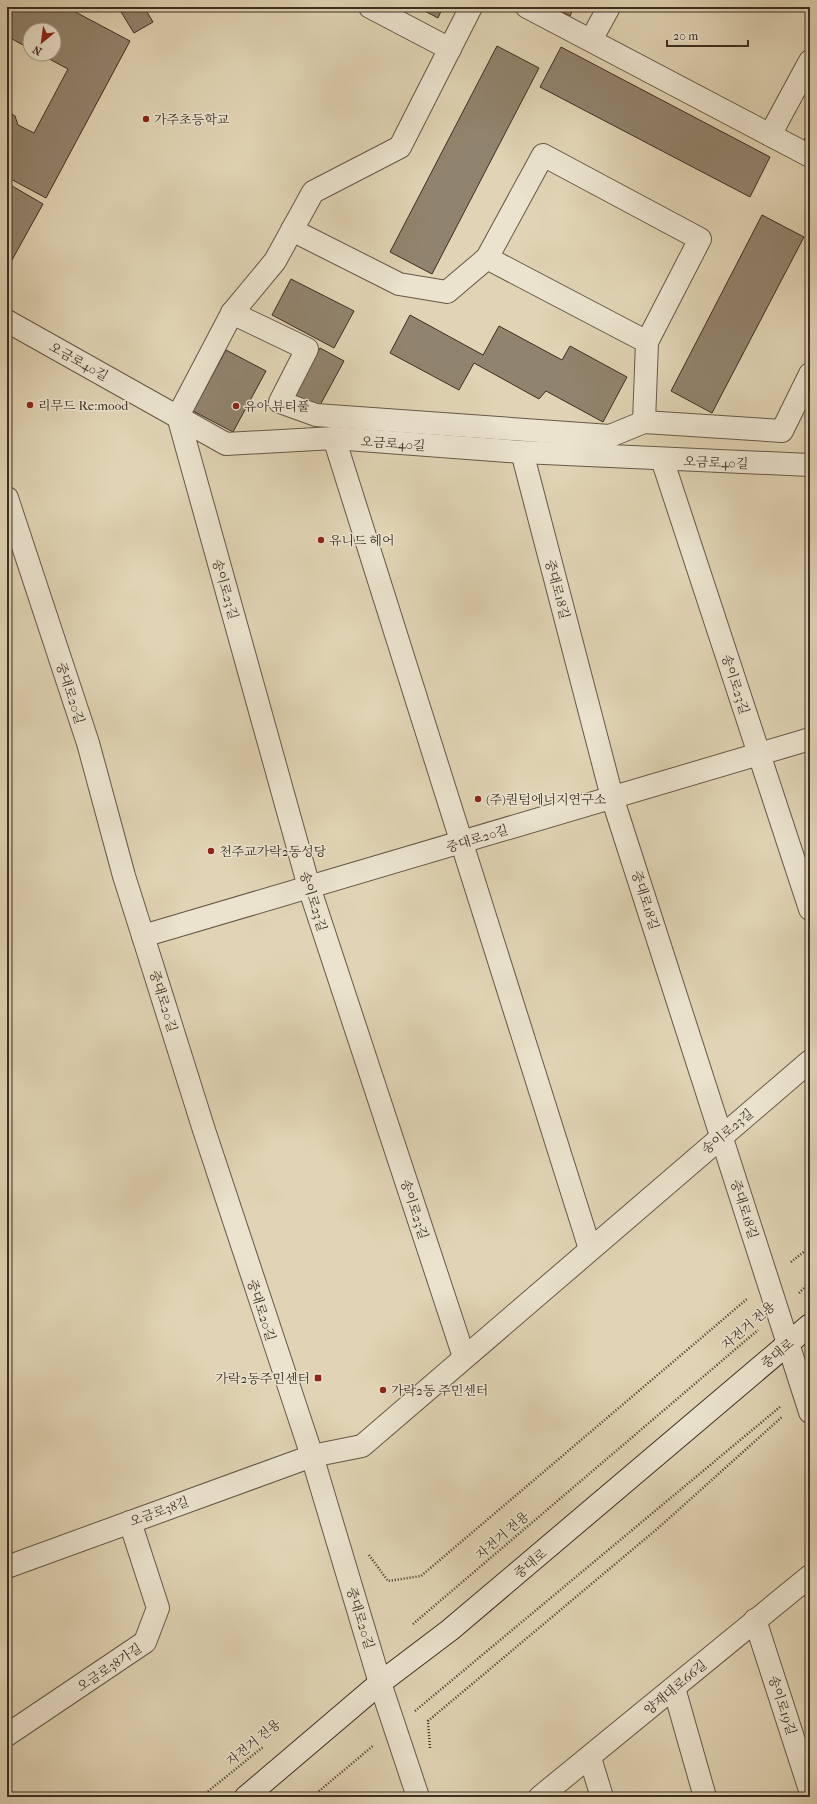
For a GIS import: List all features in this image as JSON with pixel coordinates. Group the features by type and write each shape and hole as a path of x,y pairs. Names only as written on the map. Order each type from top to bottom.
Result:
{"street":[{"path":"370,7 450,49"},
{"path":"178,416 232,314 275,261 313,192 400,147 471,7"},
{"path":"528,7 810,156"},
{"path":"591,40 609,7"},
{"path":"770,135 810,61"},
{"path":"292,230 399,284 446,292 487,258 543,155 700,239 646,342 644,422"},
{"path":"487,258 646,342"},
{"path":"232,314 307,349 280,402 316,414 610,436 644,422 782,431 810,374"},
{"name":"오금로40길","path":"7,321 226,444 334,438 522,452 810,465"},
{"name":"송이로23길","path":"178,416 309,887 464,1357"},
{"path":"334,438 590,1249"},
{"name":"중대로18길","path":"522,452 612,797 810,1412"},
{"name":"송이로23길","path":"662,459 810,909"},
{"name":"중대로20길","path":"7,498 88,743 124,876 204,1130 312,1456 380,1683"},
{"name":"중대로20길","path":"143,936 810,739"},
{"name":"송이로23길","path":"312,1456 362,1446 722,1135 810,1061"},
{"name":"중대로","path":"246,1797 380,1683 450,1630 810,1325"},
{"name":"오금로38길","path":"7,1567 312,1456"},
{"name":"오금로38가길","path":"7,1735 145,1642 158,1608 130,1522"},
{"name":"양재대로66길","path":"540,1797 590,1758 810,1576"},
{"name":"송이로19길","path":"756,1620 810,1790"},
{"path":"380,1683 418,1797"},
{"path":"674,1688 705,1797"},
{"path":"590,1758 602,1797"}],"path":[{"path":"791,1262 810,1247"},
{"name":"자전거 전용","path":"409,1628 779,1312 810,1282"},
{"path":"367,1552 388,1581 421,1576 751,1296"},
{"path":"312,1797 803,1388"},
{"path":"430,1751 428,1721 657,1528 782,1417"},
{"name":"자전거 전용","path":"201,1797 268,1743"}],"building":[{"path":"7,7 66,7 130,41 46,198 7,177 7,111 15,116 18,125 34,133 68,69 55,62 62,62 62,22 22,22 22,44 7,36"},
{"path":"118,7 144,7 153,22 134,33"},
{"path":"417,7 443,7 438,18"},
{"path":"553,7 574,7 570,16"},
{"path":"497,46 539,68 432,274 390,252"},
{"path":"561,47 770,157 750,197 540,87"},
{"path":"810,128 810,143 804,140"},
{"path":"7,183 43,204 7,269"},
{"path":"762,215 804,237 712,413 671,391"},
{"path":"291,279 354,311 334,348 272,315"},
{"path":"410,315 483,355 499,326 562,360 570,346 627,377 603,422 546,391 539,399 474,363 459,390 390,353"},
{"path":"320,348 344,361 318,409 294,396"},
{"path":"226,350 266,371 233,432 193,411"}],"place":[{"name":"가주초등학교","path":"146,119"},
{"name":"리무드 Re:mood","path":"30,405"},
{"name":"유아 뷰티풀","path":"236,406"},
{"name":"유니드 헤어","path":"321,540"},
{"name":"(주)퀀텀에너지연구소","path":"478,799"},
{"name":"천주교가락2동성당","path":"211,851"},
{"name":"가락2동주민센터","path":"318,1378"},
{"name":"가락2동 주민센터","path":"383,1390"}]}
